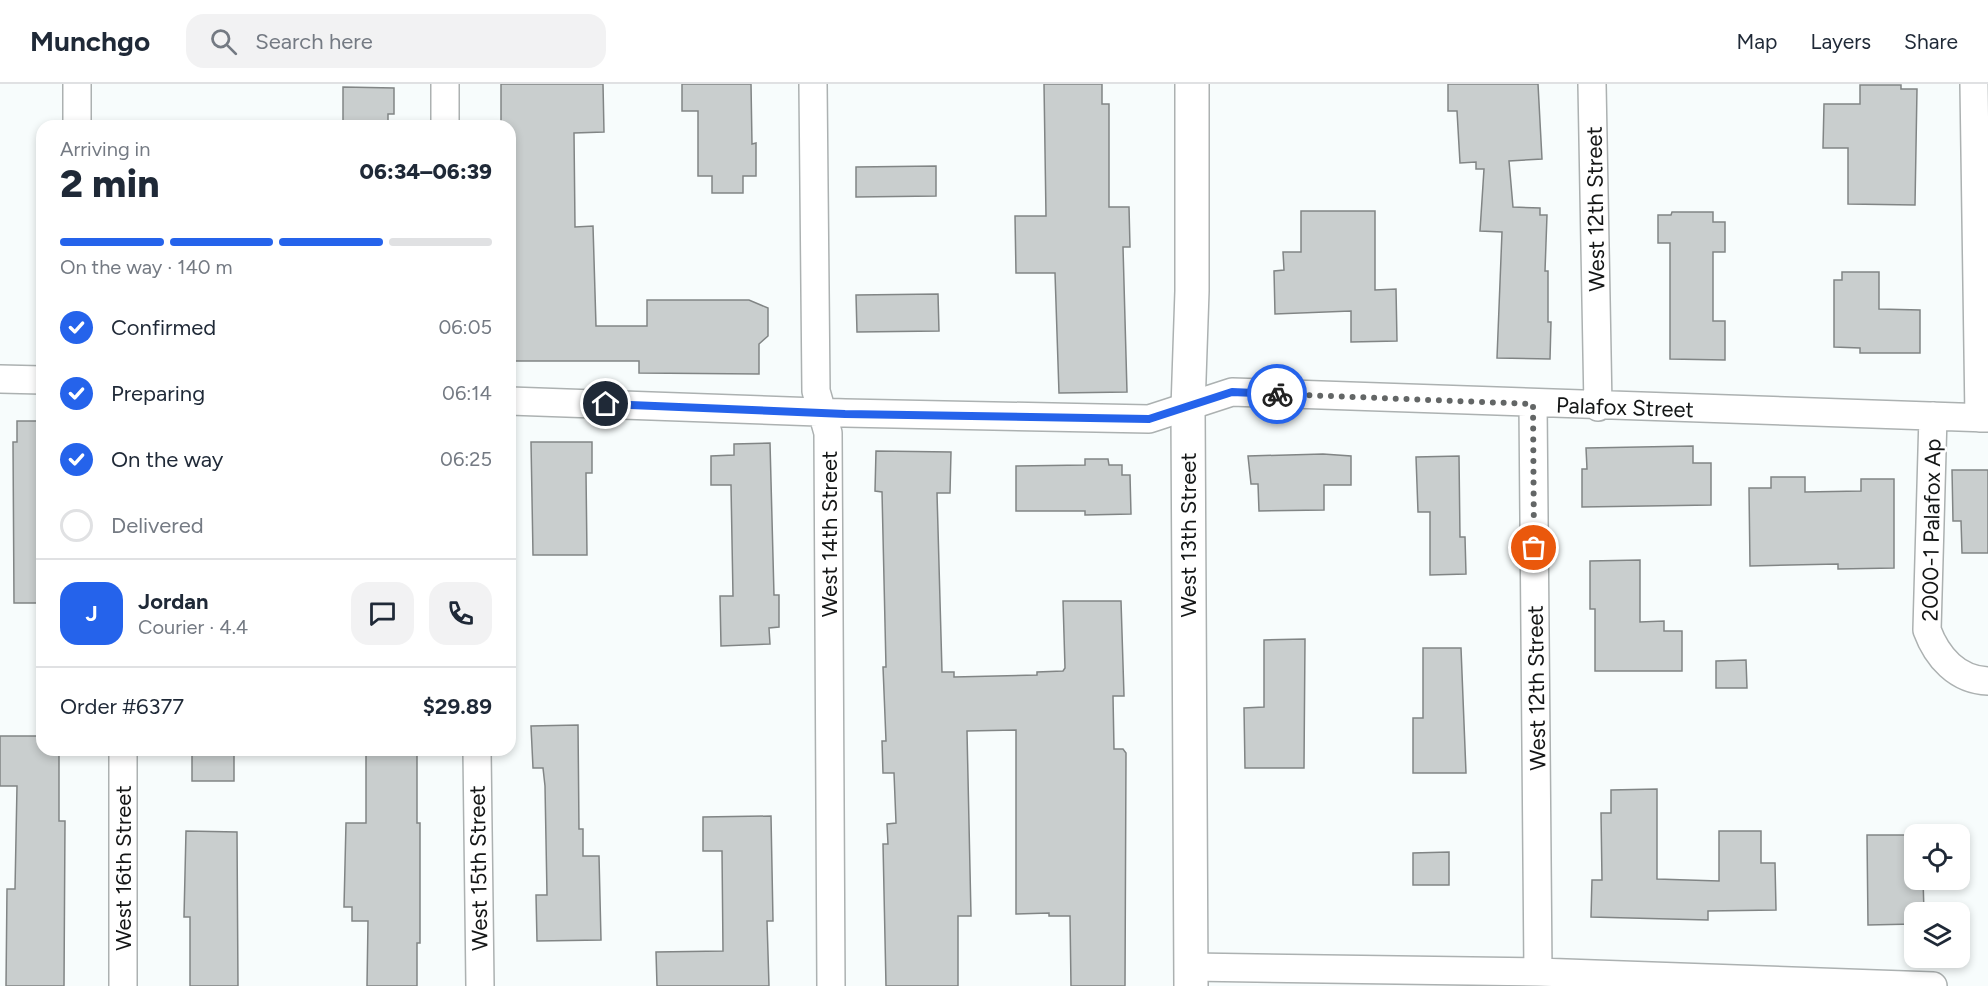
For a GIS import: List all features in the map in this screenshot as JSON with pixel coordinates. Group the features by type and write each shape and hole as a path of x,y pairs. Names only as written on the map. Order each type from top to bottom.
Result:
{"street":[{"path":"77,84 77,120"},
{"path":"446,84 446,120"},
{"name":"West 14th Street","path":"813,84 816,391 820,412 828,433 831,986"},
{"name":"West 13th Street","path":"1191,976 1188,408 1192,291 1192,84"},
{"name":"West 12th Street","path":"1592,84 1598,406"},
{"path":"1974,84 1984,418"},
{"path":"0,379 36,380"},
{"name":"Palafox Street","path":"516,401 820,412 1149,419 1232,392 1984,418"},
{"name":"West 12th Street","path":"1533,404 1538,972"},
{"name":"2000-1 Palafox Ap","path":"1933,416 1928,630 1935,650 1959,673 1988,681"},
{"name":"West 16th Street","path":"123,756 123,986"},
{"name":"West 15th Street","path":"477,756 480,986"},
{"path":"1191,976 1538,972 1933,986"}],"building":[{"path":"501,84 603,84 604,132 574,133 575,227 593,226 596,326 647,326 647,300 749,300 768,308 768,336 759,344 759,374 639,373 639,361 516,361 516,120 501,120"},
{"path":"682,84 751,84 752,144 756,143 756,176 743,176 743,193 712,193 712,176 698,176 698,111 682,111"},
{"path":"1044,84 1102,84 1102,104 1109,104 1109,207 1129,207 1130,247 1123,247 1127,392 1059,393 1055,273 1016,273 1015,216 1046,216"},
{"path":"1448,84 1538,84 1542,159 1509,161 1513,207 1540,208 1540,215 1547,215 1545,271 1548,271 1548,322 1551,322 1550,359 1497,358 1502,232 1480,231 1484,169 1476,169 1476,162 1460,163 1457,111 1448,111"},
{"path":"1860,85 1901,85 1901,89 1917,89 1915,205 1848,204 1848,148 1823,148 1824,104 1860,104"},
{"path":"343,87 394,88 394,114 388,114 388,120 343,120"},
{"path":"936,166 936,196 856,197 856,167"},
{"path":"1301,211 1375,211 1375,290 1396,289 1397,341 1351,342 1351,311 1275,314 1274,271 1284,270 1283,252 1301,252"},
{"path":"1672,212 1713,212 1713,222 1725,222 1725,252 1713,252 1713,321 1725,321 1725,360 1670,359 1670,243 1658,243 1658,215 1671,215"},
{"path":"1842,272 1879,272 1879,309 1920,310 1920,353 1860,353 1860,348 1834,347 1834,280 1842,280"},
{"path":"938,294 939,331 857,332 856,295"},
{"path":"17,421 36,421 36,603 14,603 13,442 17,442"},
{"path":"531,442 592,442 592,473 586,473 587,555 533,555"},
{"path":"770,443 774,595 779,595 779,627 769,628 770,644 721,646 720,596 733,596 731,485 711,485 711,456 734,455 734,444"},
{"path":"1693,446 1693,463 1711,463 1711,505 1582,507 1582,469 1587,469 1586,448"},
{"path":"876,451 951,452 950,493 937,493 942,672 954,672 954,677 1037,675 1037,672 1063,671 1065,668 1063,601 1121,601 1124,696 1113,696 1114,749 1123,749 1126,753 1125,986 1071,986 1070,916 1049,916 1049,913 1016,914 1016,730 967,731 971,916 958,916 958,986 886,986 883,844 888,844 887,824 896,823 894,773 883,773 882,741 886,741 883,667 886,667 882,492 875,491"},
{"path":"1323,454 1351,456 1351,485 1324,485 1324,510 1259,511 1258,484 1251,484 1248,456"},
{"path":"1459,456 1460,537 1465,537 1466,574 1430,575 1430,512 1418,512 1416,457"},
{"path":"1085,459 1108,459 1109,465 1122,465 1122,475 1130,475 1131,514 1085,515 1085,511 1016,511 1016,466 1085,465"},
{"path":"1952,470 1988,470 1988,553 1962,553 1961,521 1953,521"},
{"path":"1771,477 1805,477 1805,492 1861,491 1861,479 1894,479 1894,568 1838,569 1838,564 1750,566 1749,488 1771,488"},
{"path":"1640,560 1640,622 1664,621 1664,631 1682,631 1682,671 1595,671 1595,609 1590,609 1590,561"},
{"path":"1305,639 1304,768 1245,768 1244,708 1264,707 1264,640"},
{"path":"1423,648 1461,648 1466,773 1413,773 1413,718 1423,718"},
{"path":"1746,660 1747,688 1716,688 1716,661"},
{"path":"578,725 579,829 583,829 583,856 599,856 601,940 537,941 536,895 547,895 545,786 543,768 533,768 531,726"},
{"path":"0,736 36,736 36,756 59,756 59,821 65,821 64,986 6,986 7,889 15,889 17,786 0,786"},
{"path":"192,756 234,756 234,781 192,781"},
{"path":"366,756 417,756 417,823 420,823 420,943 417,943 417,986 367,986 368,921 352,921 352,907 344,907 346,823 366,823"},
{"path":"1657,789 1657,879 1719,881 1719,831 1761,831 1761,863 1775,863 1776,910 1708,911 1708,920 1591,917 1592,880 1602,880 1601,813 1611,813 1611,790"},
{"path":"771,816 773,921 767,921 769,986 657,986 656,952 723,951 722,851 703,851 703,817"},
{"path":"186,831 237,832 238,986 190,986 190,917 184,917"},
{"path":"1867,835 1904,835 1904,890 1923,890 1924,902 1904,902 1904,924 1868,925"},
{"path":"1449,852 1449,885 1413,885 1413,853"}],"way so far":[{"path":"1277,394 1533,404 1534,548"}],"route":[{"path":"606,404 797,410 845,414 1149,419 1232,392 1277,394"}]}
